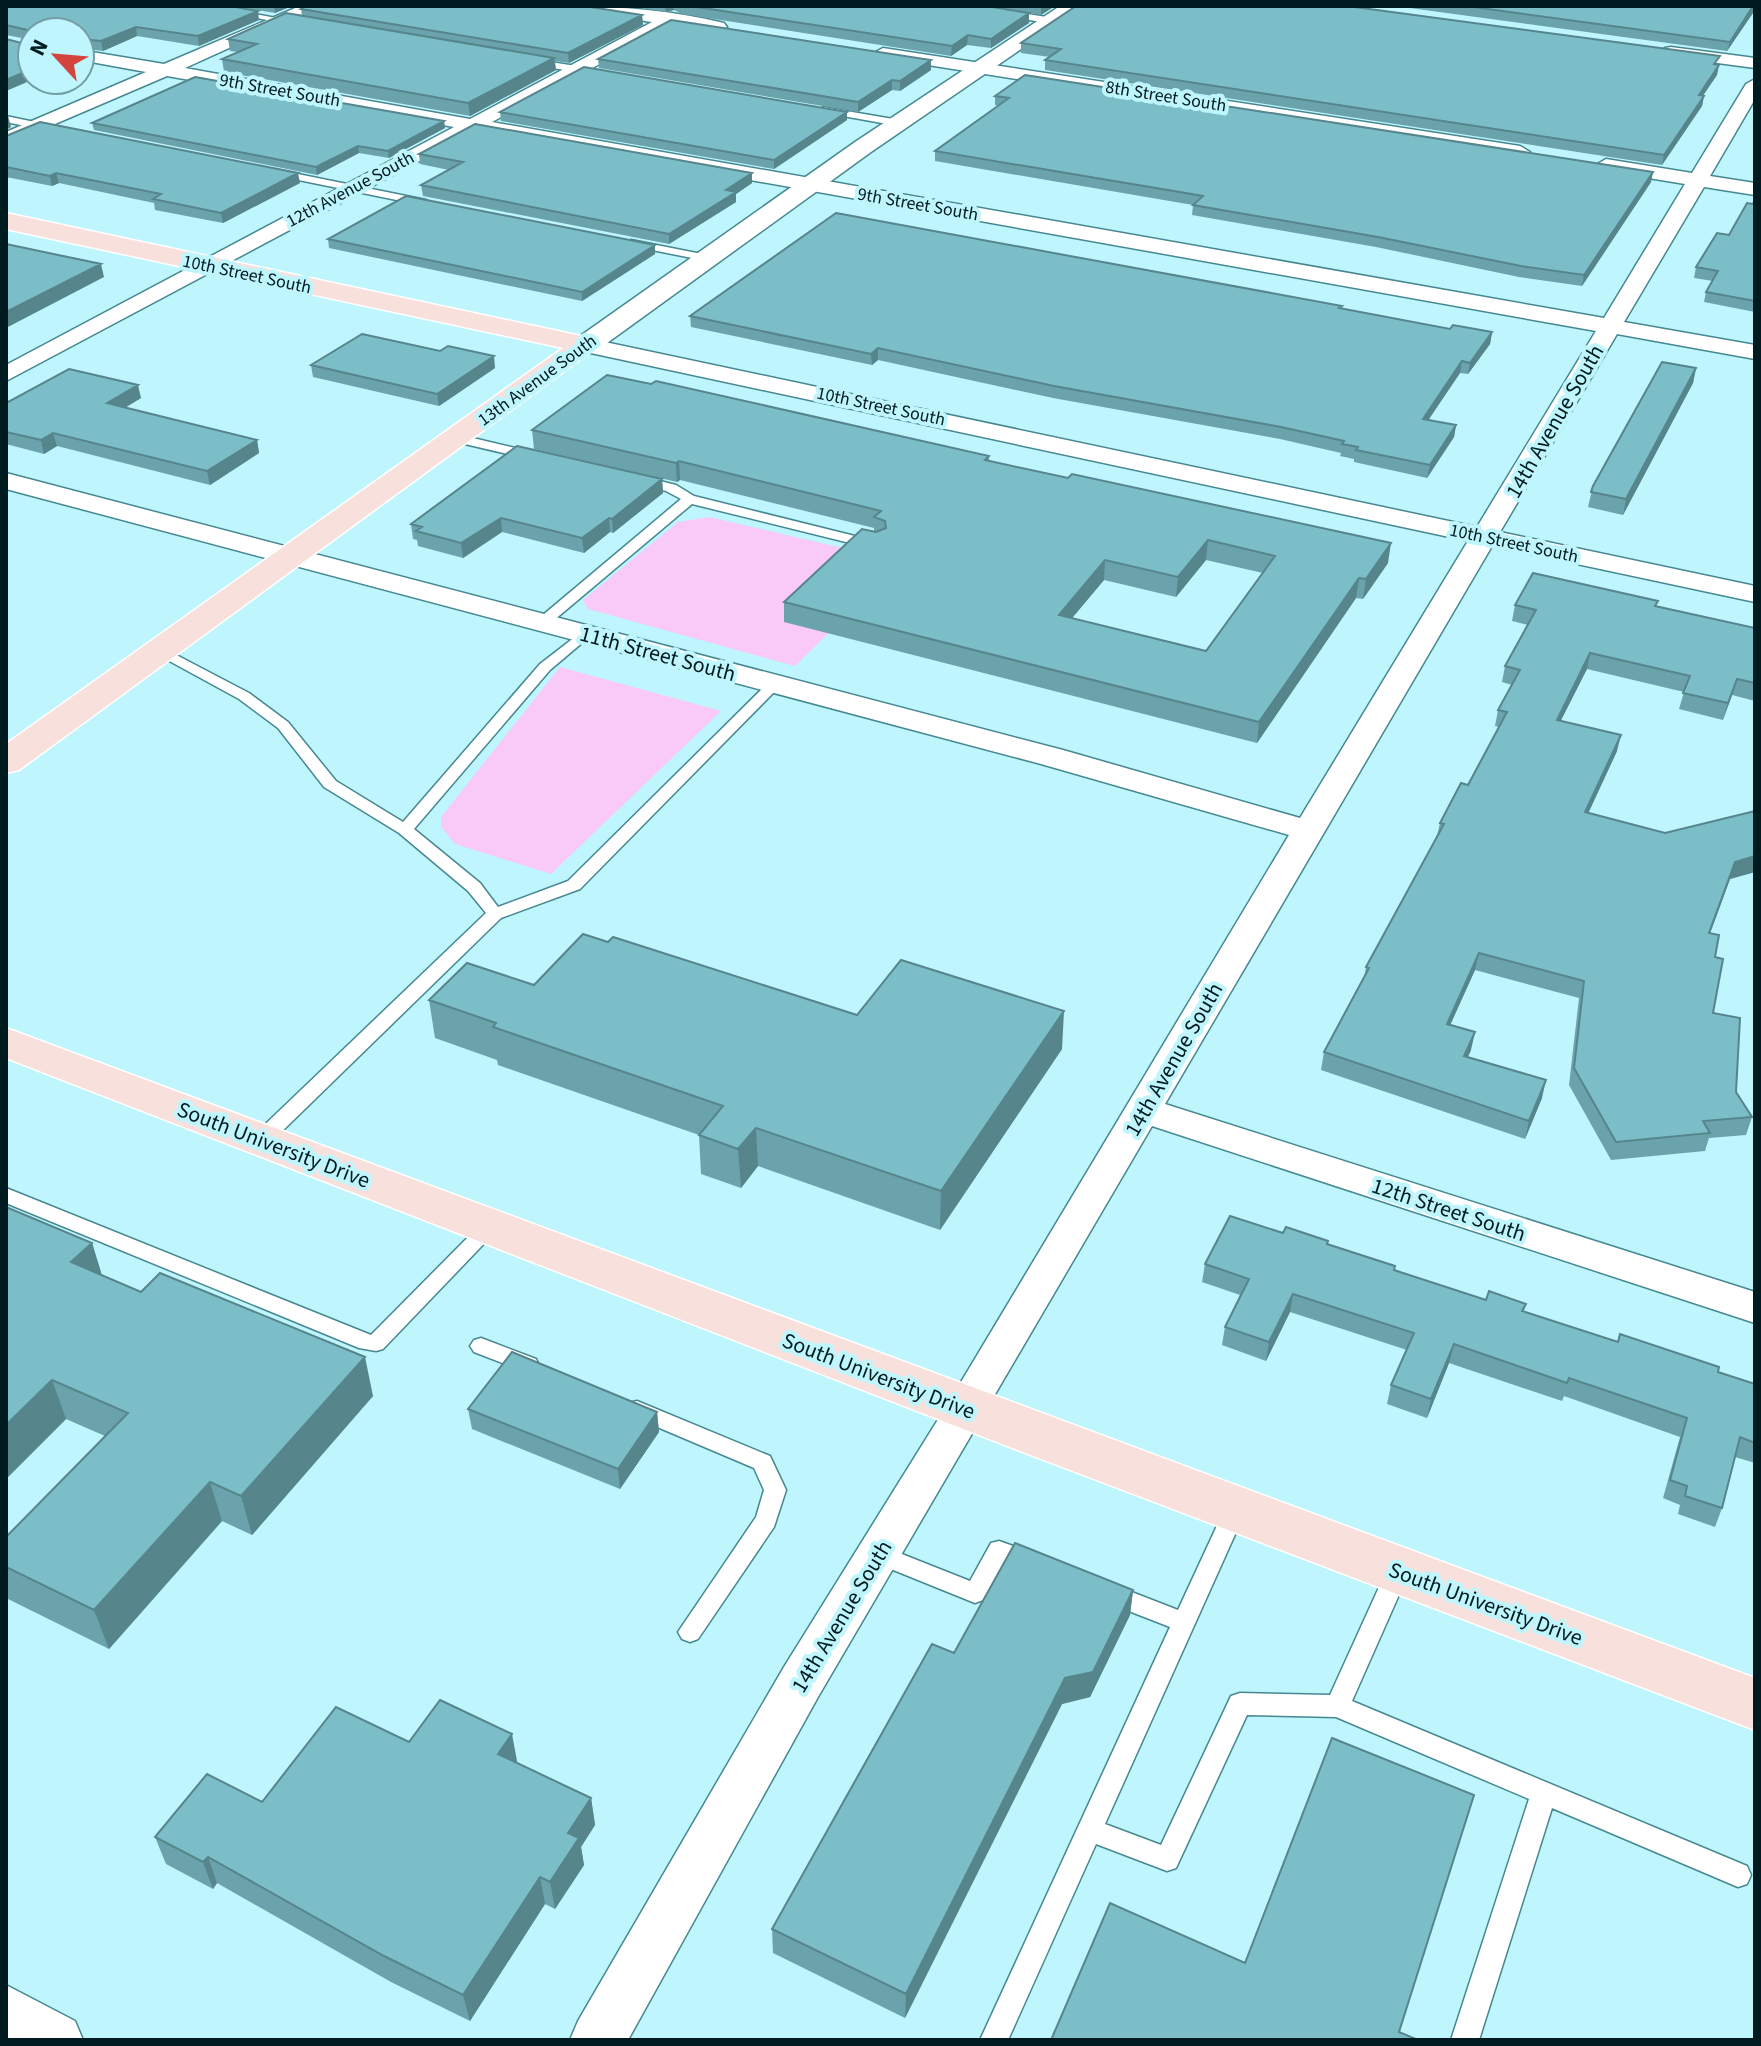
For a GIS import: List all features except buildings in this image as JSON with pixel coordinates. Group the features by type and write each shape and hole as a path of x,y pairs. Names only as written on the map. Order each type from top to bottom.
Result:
{"main road":[{"name":"10th Street South","path":"6,221 586,345"},
{"name":"13th Avenue South","path":"6,762 586,345"},
{"name":"South University Drive","path":"6,1041 967,1409 1755,1704"}],"street":[{"path":"6,139 314,6"},
{"path":"577,6 741,31"},
{"name":"12th Avenue South","path":"6,374 695,6"},
{"name":"13th Avenue South","path":"586,345 811,184 1074,6"},
{"path":"1645,48 1755,63"},
{"name":"8th Street South","path":"864,50 1544,155"},
{"name":"9th Street South","path":"96,58 1755,352"},
{"name":"14th Avenue South","path":"598,2040 801,1682 917,1486 967,1409 1755,84"},
{"path":"1590,163 1755,189"},
{"name":"10th Street South","path":"586,345 1755,594"},
{"name":"11th Street South","path":"6,481 1052,757 1310,831"},
{"name":"12th Street South","path":"1143,1110 1755,1308"},
{"path":"6,2012 55,2040"}],"lane":[{"path":"199,6 302,24"},
{"path":"997,12 1053,21"},
{"path":"514,59 604,74"},
{"path":"813,109 899,123"},
{"path":"6,119 60,130"},
{"path":"272,172 443,206"},
{"path":"613,240 707,258"},
{"path":"456,438 541,458"},
{"path":"628,478 671,488 689,499 877,545"},
{"path":"542,623 689,499"},
{"path":"405,830 545,667 584,634"},
{"path":"158,651 244,696 283,725 330,784 405,830 474,887 495,914"},
{"path":"262,1139 495,914 574,885 775,684"},
{"path":"6,1195 376,1343 490,1227"},
{"path":"481,1346 551,1374"},
{"path":"621,1402 762,1462 775,1490 766,1520 690,1632"},
{"path":"994,2040 1235,1510"},
{"path":"879,1554 975,1593 999,1550 1055,1572"},
{"path":"1337,1706 1398,1570"},
{"path":"1084,1583 1182,1622"},
{"path":"1089,1830 1167,1859 1240,1704 1337,1706 1738,1875"},
{"path":"1465,2040 1544,1792"}],"shaded area":[{"path":"709,517 864,553 889,574 795,666 588,609 583,600 678,522"},
{"path":"560,667 721,711 551,874 455,844 441,827 441,817"}]}
